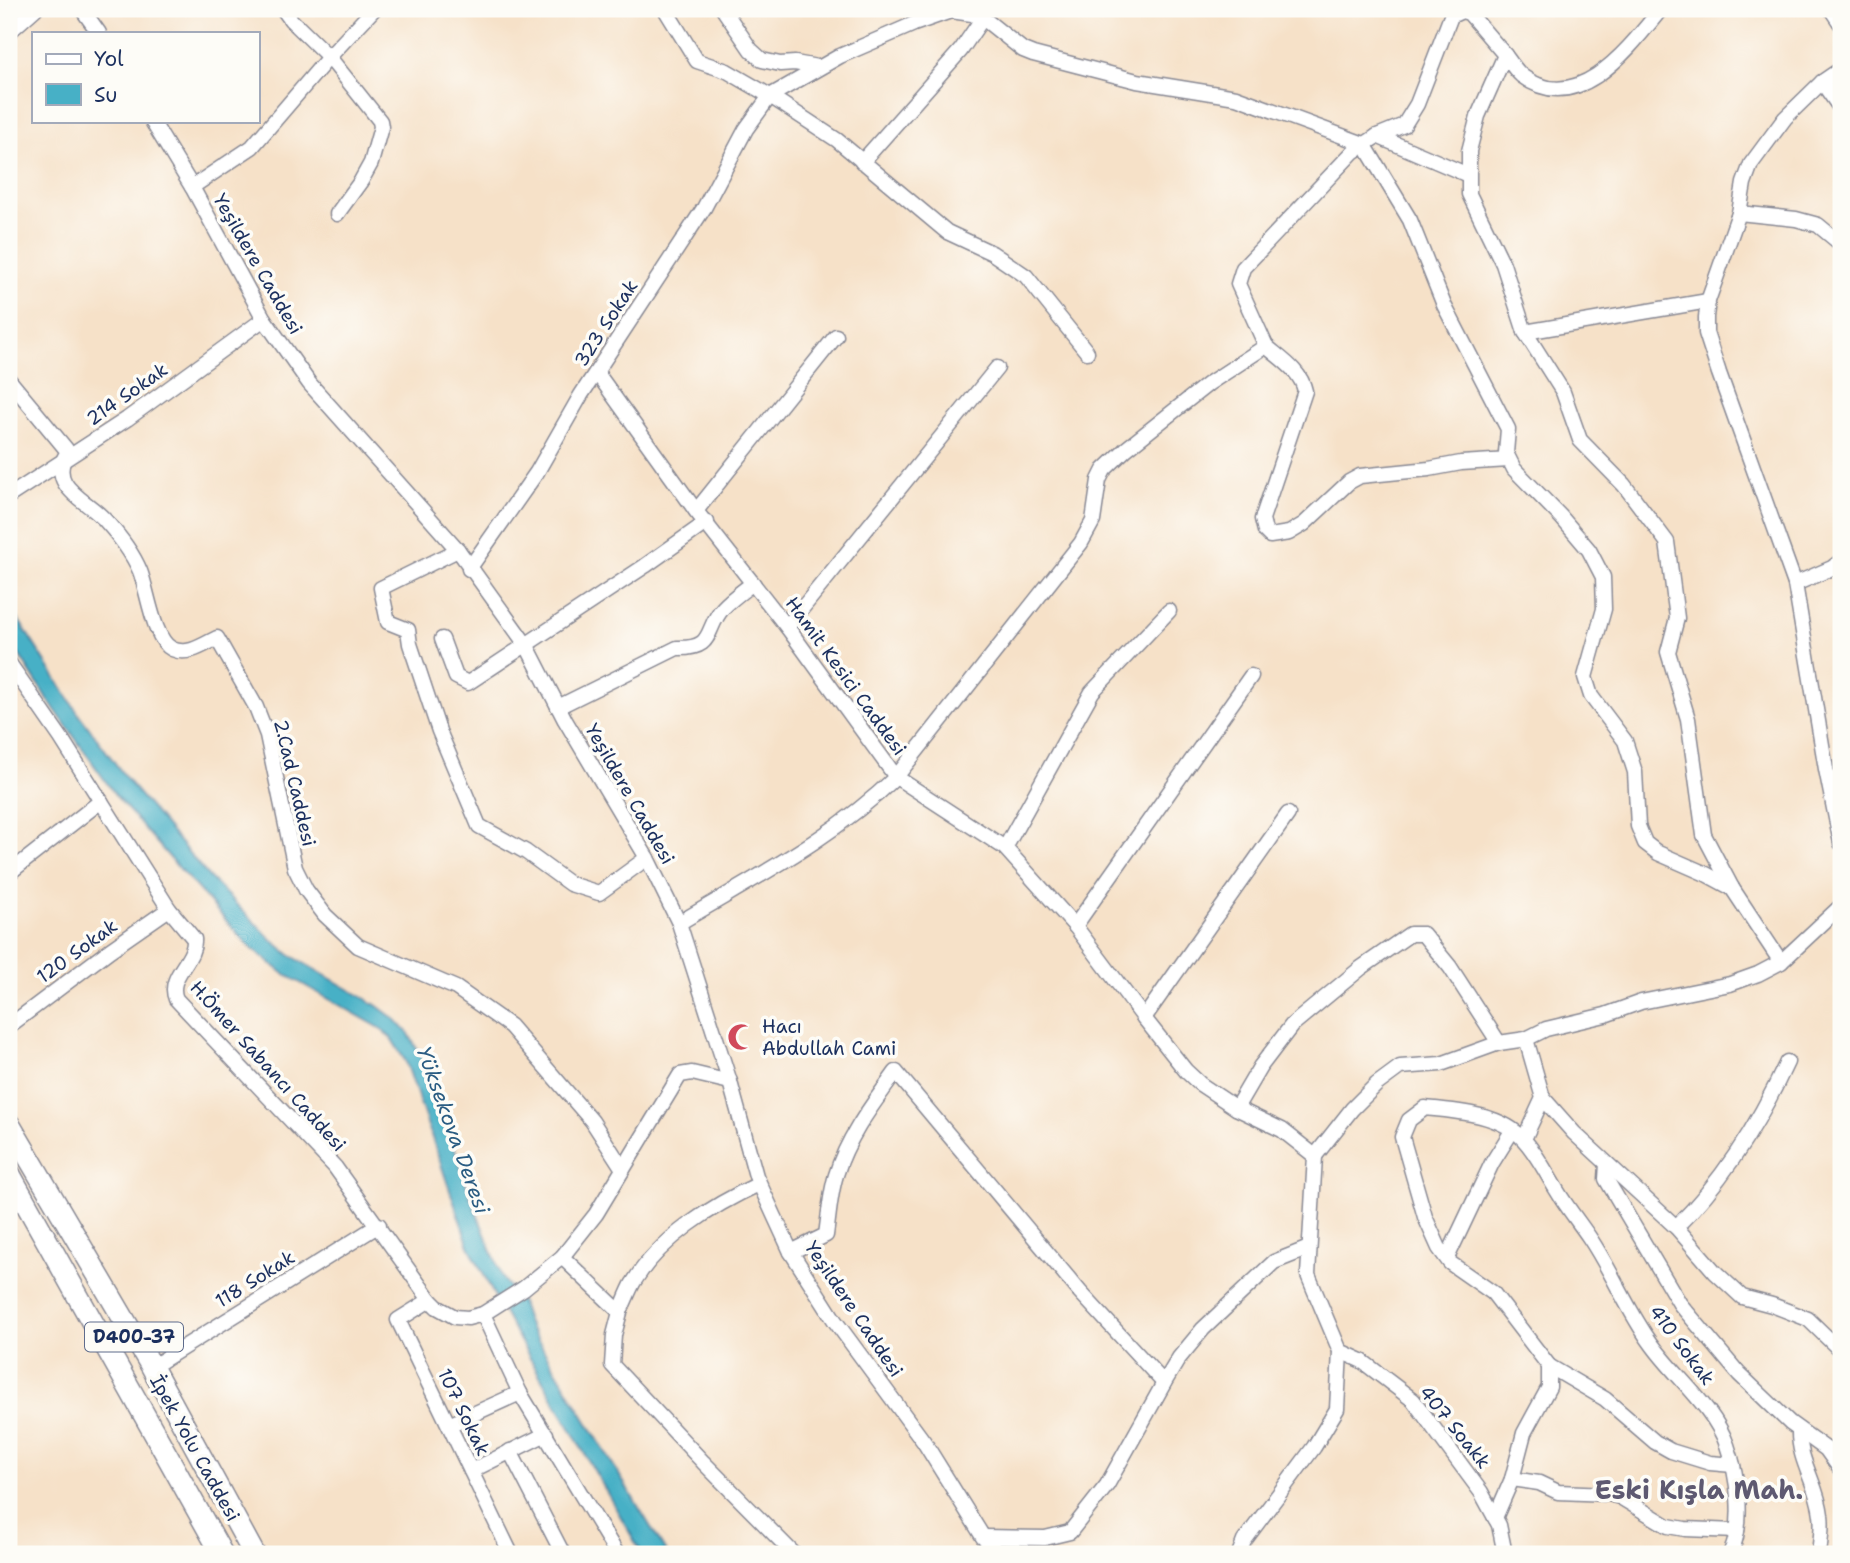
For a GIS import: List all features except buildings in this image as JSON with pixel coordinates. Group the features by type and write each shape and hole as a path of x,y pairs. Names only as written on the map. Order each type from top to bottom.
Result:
{"highway":[{"name":"İpek Yolu Caddesi","path":"9,1124 152,1367 254,1554"},
{"name":"İpek Yolu Caddesi","path":"9,1173 222,1554"}],"street":[{"path":"9,32 35,9"},
{"path":"82,9 98,32"},
{"path":"284,9 291,20 329,57 380,121 381,127 371,163 337,214"},
{"path":"192,187 252,147 374,9"},
{"path":"664,9 697,61 727,71 770,96 837,140 947,232 992,253 1026,276 1087,352"},
{"path":"723,9 751,50 762,60 817,67"},
{"path":"1509,460 1461,463 1360,476 1349,482 1304,524 1289,533 1270,536 1265,531 1262,519 1304,391 1303,380 1266,346 1238,284 1240,273 1271,236 1364,144 1404,125 1418,104 1446,26 1456,12 1469,13 1521,75 1543,87 1563,88 1584,83 1602,73 1661,9"},
{"path":"1831,9 1841,24"},
{"path":"770,96 817,67 914,24 951,11 972,14 982,19 1023,50 1033,54 1136,81 1236,97 1364,144 1410,220 1444,305 1508,429 1506,453 1509,460 1514,469 1589,550 1603,577 1604,609 1585,677 1591,696 1625,741 1635,772 1638,826 1645,843 1658,853 1731,888"},
{"path":"862,162 961,50 982,19"},
{"path":"1505,55 1478,116 1469,151 1469,194 1503,264 1525,332 1563,392 1580,440 1624,485 1667,542 1677,618 1668,652 1688,719 1704,835 1731,888 1781,962"},
{"path":"1841,69 1822,82 1785,118 1751,164 1744,183 1739,213 1708,301 1706,333 1737,428 1795,584 1841,843"},
{"path":"1822,82 1841,109"},
{"name":"323 Sokak","path":"469,569 537,472 581,395 704,208 746,129 770,96"},
{"name":"Yeşildere Caddesi","path":"153,122 192,187 264,319 309,383 458,550 469,569 527,646 558,707 647,858 679,923 759,1184 791,1252 835,1321 924,1442 983,1537 998,1554"},
{"path":"1377,136 1468,175"},
{"path":"1739,213 1796,219 1818,225 1841,244"},
{"path":"1525,332 1708,301"},
{"name":"214 Sokak","path":"9,496 127,419 264,319"},
{"path":"696,511 836,336"},
{"path":"679,923 809,846 872,801 896,777 1081,543 1093,521 1099,480 1104,470 1126,449 1208,384 1266,346"},
{"path":"787,627 997,368"},
{"name":"Hamit Kesici Caddesi","path":"597,373 696,511 787,627 896,777 1006,848 1074,926 1193,1077 1236,1108 1282,1130 1315,1156"},
{"name":"2.Cad Caddesi","path":"9,380 66,450 62,461 68,490 104,519 140,569 159,635 172,648 189,652 217,638 230,658 256,707 267,735 295,868 306,890 325,915 358,946 456,988 510,1026 592,1121 623,1170"},
{"path":"442,639 456,677 468,683 527,646 706,522"},
{"path":"458,550 381,588 388,622 408,630 410,645 439,731 479,826 526,852 570,884 599,894 647,858"},
{"path":"1795,584 1832,568 1841,561"},
{"path":"558,707 677,648 699,645 708,638 722,608 753,583"},
{"path":"1006,848 1092,692 1168,611"},
{"name":"H.Ömer Sabancı Caddesi","path":"9,663 169,909 191,933 195,945 175,980 173,987 176,999 335,1167 430,1300 455,1317 468,1318 488,1311"},
{"path":"1074,926 1251,676"},
{"path":"9,873 101,801"},
{"path":"1144,1018 1288,814"},
{"path":"1239,1554 1244,1541 1314,1447 1337,1409 1339,1351 1308,1275 1309,1248 1315,1156 1352,1109 1377,1084 1400,1067 1441,1064 1499,1043 1526,1040 1546,1029 1605,1015 1641,1002 1730,984 1758,974 1781,962 1841,906"},
{"name":"120 Sokak","path":"9,1026 169,909"},
{"path":"1236,1108 1259,1067 1292,1026 1361,968 1410,934 1423,934 1450,967 1499,1043"},
{"path":"1526,1040 1543,1098 1607,1164 1635,1186 1676,1227 1715,1272 1742,1297 1808,1319 1841,1351"},
{"path":"1676,1227 1698,1205 1744,1141 1787,1062"},
{"path":"791,1252 827,1235 835,1178 840,1162 858,1126 896,1072 1080,1292 1164,1383"},
{"path":"617,1554 520,1393 488,1311 524,1288 562,1257 579,1237 680,1075 692,1073 730,1083"},
{"path":"1447,1258 1492,1163 1518,1135 1543,1098"},
{"path":"1518,1135 1496,1120 1454,1110 1425,1108 1409,1120 1402,1138 1425,1217 1439,1248 1447,1258 1493,1293 1549,1366 1605,1399 1655,1442 1671,1451 1710,1464 1732,1465"},
{"name":"410 Sokak","path":"1518,1135 1589,1237 1651,1343 1718,1426 1727,1444 1740,1516 1735,1544 1730,1554"},
{"path":"1607,1164 1606,1179 1681,1304 1739,1374 1799,1430 1826,1449 1841,1470"},
{"path":"759,1184 729,1198 693,1223 652,1258 633,1283 620,1312 614,1335 612,1365 794,1554"},
{"name":"118 Sokak","path":"152,1367 379,1225"},
{"path":"984,1554 983,1537 1045,1538 1070,1532 1107,1485 1179,1358 1203,1329 1274,1262 1309,1248"},
{"path":"562,1257 620,1312"},
{"name":"107 Sokak","path":"430,1300 398,1320 512,1554"},
{"name":"407 Soakk","path":"1339,1351 1362,1361 1413,1400 1473,1480 1499,1525 1505,1554"},
{"path":"1495,1518 1512,1479 1524,1433 1549,1387 1549,1366"},
{"path":"449,1425 520,1393"},
{"path":"1799,1430 1801,1453 1816,1493 1821,1516 1819,1554"},
{"path":"471,1471 547,1434"},
{"path":"510,1451 563,1554"},
{"path":"1512,1479 1539,1483 1558,1492 1609,1493 1668,1525 1685,1529 1737,1531"}],"water":[{"path":"9,605 78,713 132,786 209,877 290,955 376,1005 409,1034 433,1080 470,1196 502,1277 521,1303 528,1324 667,1554 642,1554 495,1297 469,1246 406,1062 391,1038 380,1028 283,973 251,948 177,866 116,796 46,697 9,639"}],"place":[{"name":"Hacı Abdullah Cami","path":"741,1037"}],"district":[{"name":"Eski Kışla Mah.","path":"1699,1489"}],"water label":[{"name":"Yüksekova Deresi","path":"453,1130"}]}
